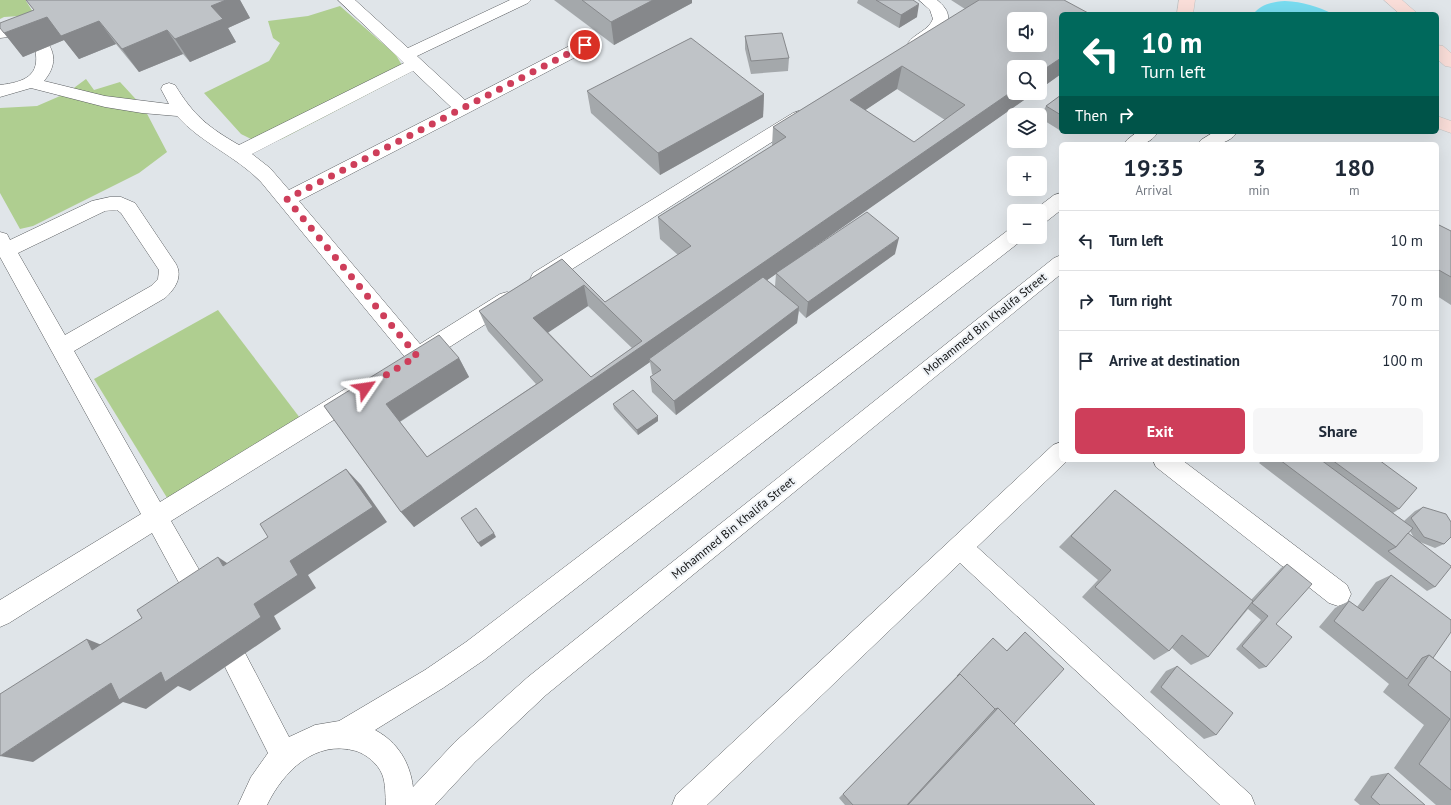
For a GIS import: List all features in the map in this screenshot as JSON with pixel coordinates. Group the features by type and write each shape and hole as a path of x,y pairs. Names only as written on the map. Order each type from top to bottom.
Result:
{"main road":[{"path":"1392,0 1407,12"},
{"path":"1415,12 1416,0"},
{"path":"1439,52 1451,62"},
{"path":"1439,123 1451,127"}],"street":[{"path":"346,0 463,108"},
{"path":"238,154 410,59 523,0"},
{"path":"900,54 938,27 940,21 939,14 936,8 927,0"},
{"path":"0,33 10,31 26,33 40,44 46,58 43,71 30,82 11,89 0,91"},
{"path":"287,199 585,45"},
{"path":"30,82 117,104 158,109 182,110"},
{"path":"168,89 182,110 200,129 265,174 287,199 411,360 812,108"},
{"path":"1136,142 1146,134"},
{"path":"1211,142 1225,134"},
{"path":"1047,211 1059,202"},
{"path":"61,348 158,292 168,280 170,274 169,269 128,208 119,203 99,206 3,244 61,348 156,517 200,596"},
{"path":"344,734 434,679 475,650 1007,241"},
{"name":"Mohammed Bin Khalifa Street","path":"416,805 465,752 537,686 1059,264"},
{"path":"0,614 370,385"},
{"path":"686,805 1059,454"},
{"path":"1167,462 1338,594"},
{"path":"960,547 1241,805"},
{"path":"235,660 285,757"},
{"path":"252,805 258,791 270,773 285,757 304,744 324,736 344,734 363,738 380,748 392,764 399,784 400,805"}],"green space":[{"path":"0,0 27,0 26,1 35,15 4,17 0,19"},
{"path":"340,6 396,55 407,74 282,139 263,145 241,134 204,93 269,61 280,43 273,38 268,21 308,16"},
{"path":"86,79 94,90 120,82 144,108 167,152 139,173 33,226 20,229 0,193 0,108 37,106 67,93"},
{"path":"218,310 300,418 169,501 94,379"}],"water":[{"path":"1276,2 1298,2 1328,12 1255,12 1268,4"}],"building":[{"path":"26,0 226,0 211,6 223,19 175,39 167,30 122,49 99,21 61,36 47,17 4,33 0,28 0,23 34,10"},
{"path":"582,0 653,0 611,22"},
{"path":"876,0 913,0 919,4 901,15"},
{"path":"979,0 1064,0 1086,12 1059,12 1059,59 1047,67 1047,60 1007,60 1007,95 401,512 324,406 439,335 459,358 386,404 427,457 543,380 479,311 562,259 605,302 691,246 658,217 786,137 773,127","holes":["902,66 965,105 914,142 850,100","584,285 642,341 591,377 533,318"]},
{"path":"782,33 789,58 751,61 745,36"},
{"path":"691,38 764,94 658,153 587,91"},
{"path":"1059,96 1059,114 1046,106"},
{"path":"867,212 899,238 808,302 776,273"},
{"path":"1439,225 1451,231 1451,277 1439,270"},
{"path":"763,277 799,307 674,401 650,377 661,370 649,359"},
{"path":"633,390 658,416 637,430 613,404"},
{"path":"1283,462 1324,462 1413,528 1396,547"},
{"path":"1335,462 1382,462 1417,488 1399,509"},
{"path":"346,469 373,507 290,561 298,575 254,604 261,617 165,682 161,672 119,700 111,683 0,756 0,694 87,639 92,650 142,618 137,610 218,557 223,566 268,537 260,524"},
{"path":"1115,490 1253,601 1208,657 1182,635 1169,651 1095,587 1111,570 1071,536"},
{"path":"1423,507 1446,514 1451,522 1451,537 1444,544 1424,537 1411,518"},
{"path":"476,508 494,533 478,543 461,518"},
{"path":"1408,533 1451,566 1435,587 1388,551 1396,547"},
{"path":"1287,564 1312,584 1276,624 1292,637 1266,667 1242,646 1268,616 1252,603"},
{"path":"1391,575 1451,620 1451,632 1433,658 1429,655 1422,658 1407,679 1334,621 1349,601 1363,611"},
{"path":"1025,632 1064,669 1014,724 998,708 995,709 960,674 957,676 993,638 1007,651"},
{"path":"1429,655 1451,672 1451,790 1419,764 1450,719 1408,685"},
{"path":"1177,666 1233,713 1216,735 1161,687"},
{"path":"960,674 995,709 907,805 853,805 843,794"},
{"path":"998,708 1095,805 908,805"},
{"path":"1388,773 1425,805 1380,805 1371,797"}],"route":[{"path":"365,388 417,356 287,199 585,45"}]}
